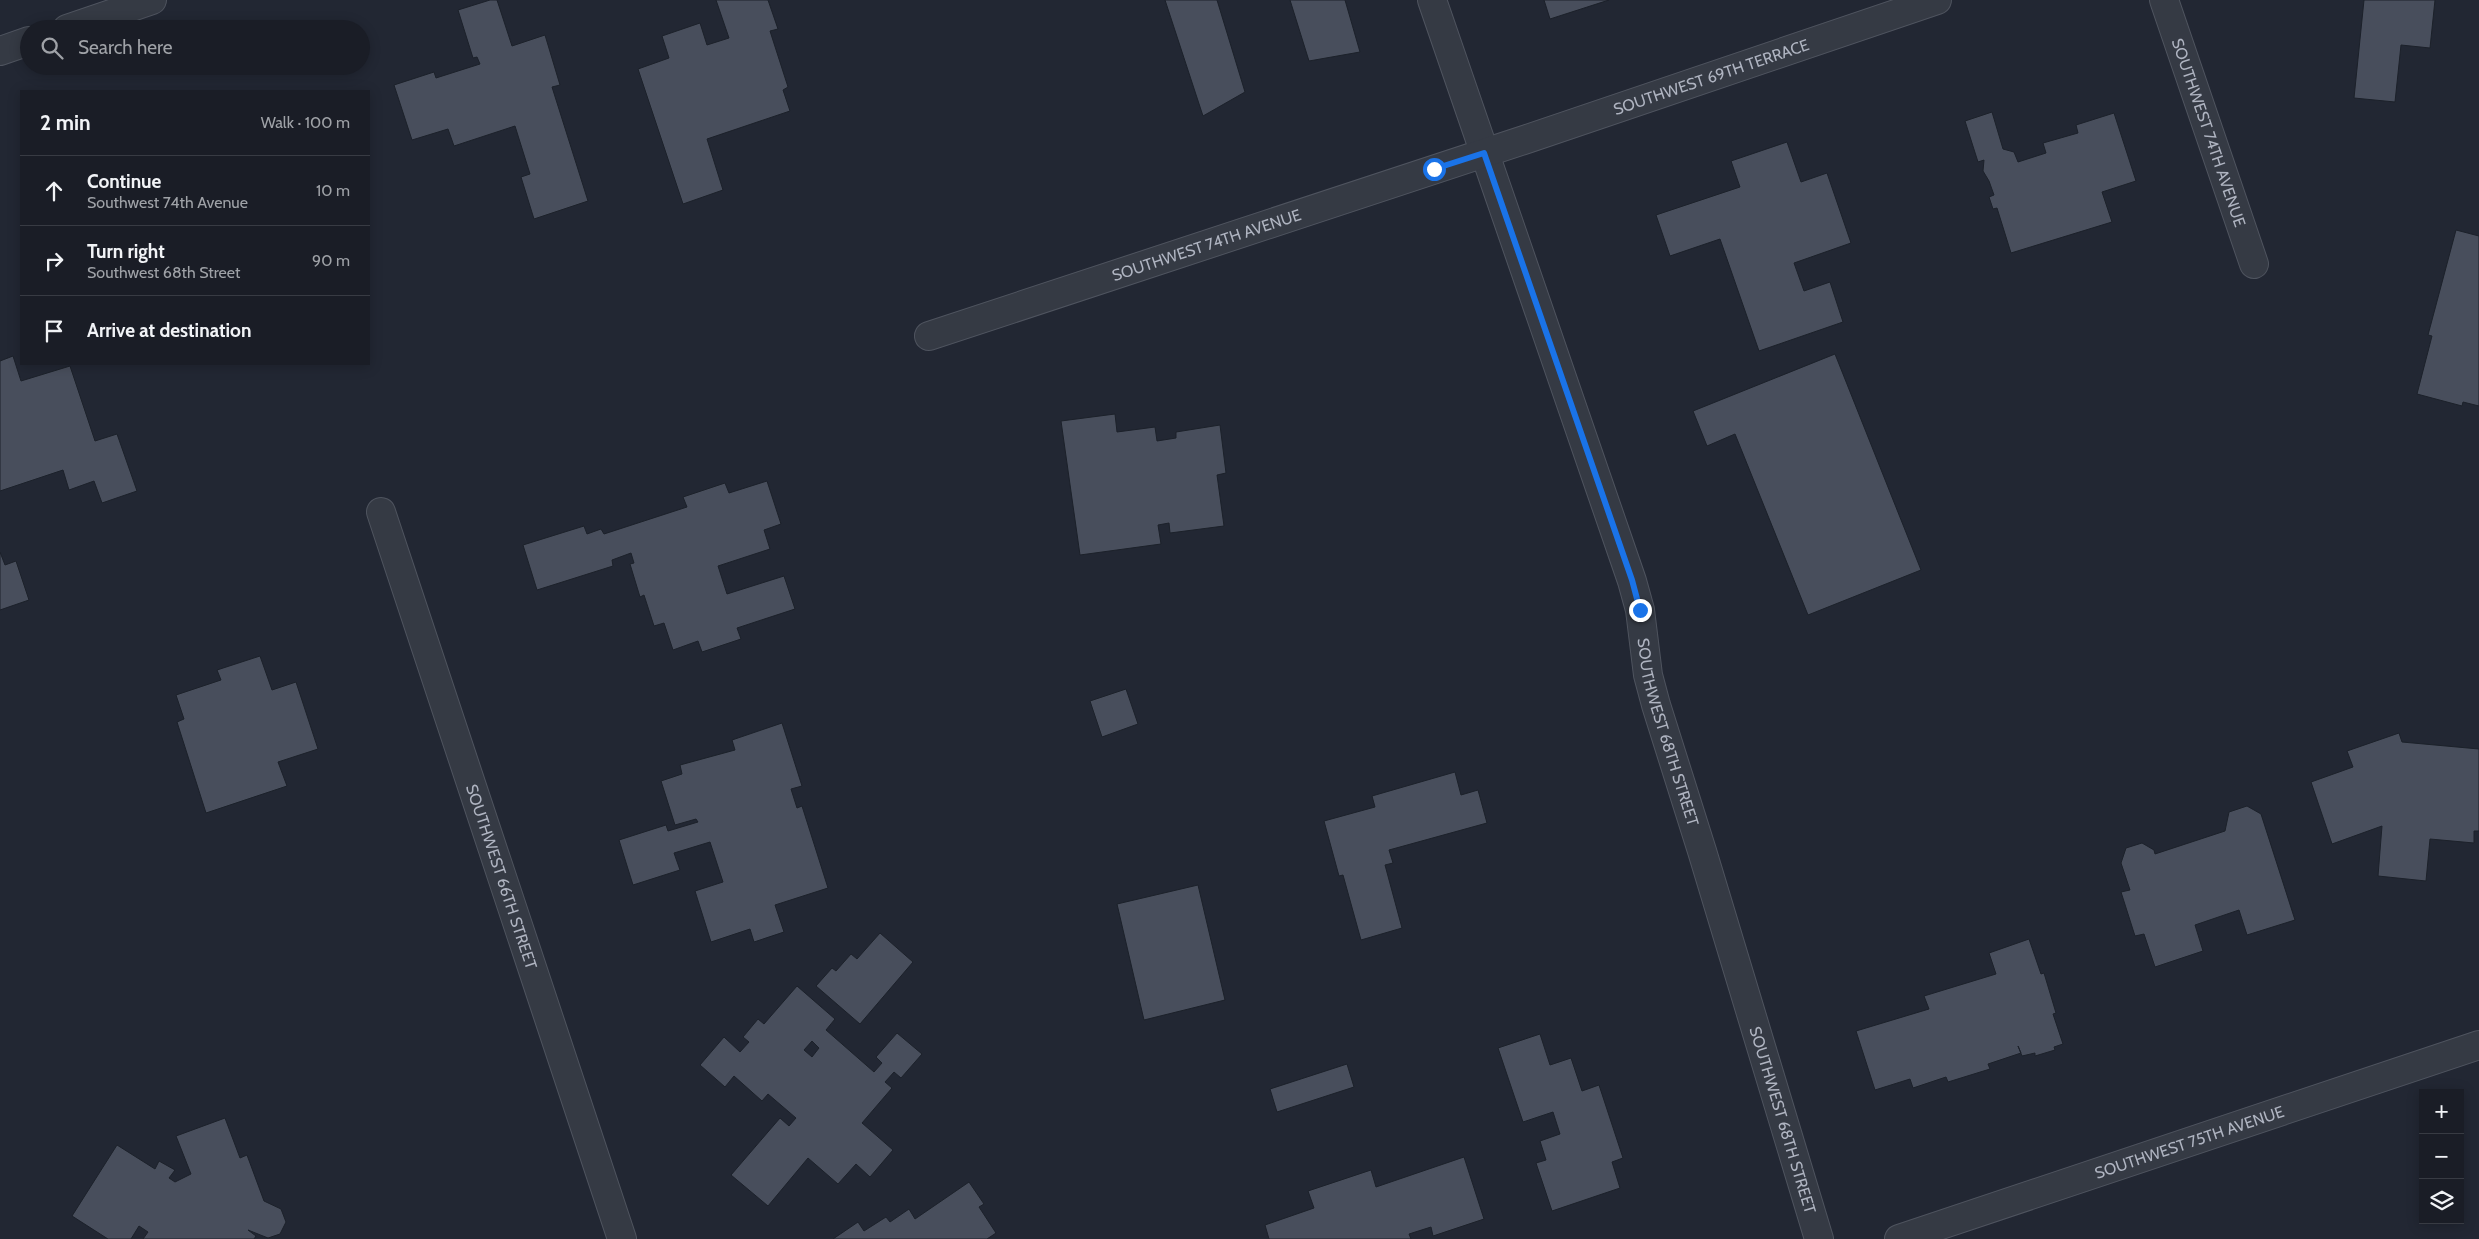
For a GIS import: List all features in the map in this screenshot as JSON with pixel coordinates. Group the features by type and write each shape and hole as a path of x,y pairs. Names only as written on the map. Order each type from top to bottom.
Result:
{"street":[{"path":"93,20 152,0"},
{"name":"SOUTHWEST 68TH STREET","path":"1432,0 1632,580 1640,610 1648,675 1656,706 1702,850 1819,1239"},
{"name":"SOUTHWEST 69TH TERRACE","path":"1484,153 1937,0"},
{"name":"SOUTHWEST 74TH AVENUE","path":"2164,0 2254,264"},
{"path":"0,51 20,45"},
{"name":"SOUTHWEST 74TH AVENUE","path":"929,336 1484,153"},
{"name":"SOUTHWEST 66TH STREET","path":"381,512 622,1239"},
{"name":"SOUTHWEST 75TH AVENUE","path":"1899,1239 2479,1046"}],"building":[{"path":"490,0 497,0 512,46 545,35 560,85 552,87 588,201 534,219 521,177 530,174 515,126 454,146 448,129 412,140 394,85 434,72 436,78 480,64 477,57 473,58 458,10"},
{"path":"716,0 768,0 778,29 770,31 788,87 783,90 790,111 707,139 723,190 683,204 638,69 669,58 662,36 700,23 707,45 729,38"},
{"path":"1165,0 1217,0 1245,92 1203,116"},
{"path":"1290,0 1345,0 1360,52 1309,61"},
{"path":"1544,0 1609,0 1550,19"},
{"path":"2364,0 2435,0 2430,48 2401,45 2395,102 2354,98"},
{"path":"1992,112 2003,149 2014,152 2018,162 2046,153 2043,143 2078,133 2076,125 2114,113 2136,181 2102,192 2112,222 2011,253 1997,208 1993,209 1989,197 1994,195 1983,171 1984,160 1978,162 1965,121"},
{"path":"1787,142 1801,182 1827,173 1851,243 1794,263 1804,291 1830,282 1843,322 1759,351 1720,239 1670,256 1656,215 1740,187 1731,161"},
{"path":"2456,230 2479,236 2479,406 2463,402 2462,406 2417,394 2432,336 2428,335"},
{"path":"1835,354 1921,570 1808,615 1735,434 1707,446 1693,411"},
{"path":"13,356 21,381 70,366 95,441 117,434 137,491 102,503 94,481 69,490 63,470 0,491 0,361"},
{"path":"1115,414 1117,432 1155,427 1157,441 1176,438 1176,432 1220,425 1226,473 1217,475 1224,526 1170,533 1169,523 1158,525 1161,544 1080,555 1061,421"},
{"path":"767,481 781,524 764,530 770,549 718,566 727,594 784,576 795,609 737,628 741,639 702,652 698,641 673,650 664,623 654,626 644,595 640,597 630,564 634,563 631,553 612,560 613,566 537,590 523,545 584,526 587,534 601,529 604,534 687,507 683,497 725,483 729,493"},
{"path":"0,552 5,565 16,561 29,600 0,610"},
{"path":"260,656 272,690 296,682 318,749 278,762 287,786 206,813 177,722 184,719 176,695 221,680 217,670"},
{"path":"1126,689 1138,724 1102,737 1090,701"},
{"path":"782,723 802,786 791,789 797,808 802,806 828,888 775,905 784,932 754,942 750,929 711,942 695,891 723,882 710,842 674,853 680,870 633,885 619,840 666,825 668,831 698,822 696,819 675,825 661,781 682,774 680,765 735,750 732,740"},
{"path":"2399,733 2402,742 2479,749 2479,831 2474,831 2474,843 2430,839 2426,881 2378,876 2382,826 2332,844 2311,782 2353,767 2347,751"},
{"path":"1455,772 1461,795 1478,790 1487,823 1389,850 1393,863 1385,865 1402,928 1361,940 1343,875 1339,876 1324,821 1375,807 1372,796"},
{"path":"2247,806 2261,814 2295,920 2247,935 2239,910 2195,925 2203,951 2155,967 2144,934 2135,936 2121,892 2130,890 2121,863 2126,848 2142,843 2154,850 2155,854 2225,831 2229,812"},
{"path":"1198,885 1225,1000 1144,1020 1117,904"},
{"path":"880,933 913,962 860,1024 816,986 832,968 836,971 851,954 857,959"},
{"path":"2029,939 2041,974 2044,973 2056,1013 2053,1014 2063,1044 2054,1047 2055,1050 2035,1056 2035,1053 2022,1056 2021,1053 1988,1064 1990,1069 1948,1082 1946,1077 1913,1088 1910,1079 1875,1090 1856,1031 1929,1009 1924,996 1996,974 1989,953"},
{"path":"797,986 835,1019 826,1030 874,1072 882,1063 876,1057 897,1033 922,1054 901,1078 894,1072 885,1082 892,1088 862,1123 893,1150 870,1177 856,1164 838,1184 808,1158 768,1206 731,1175 780,1118 789,1126 796,1118 768,1094 762,1101 734,1076 725,1087 700,1065 724,1037 740,1052 749,1042 743,1037 758,1019 764,1024","holes":["812,1041 819,1048 812,1057 804,1050"]},
{"path":"1540,1034 1550,1065 1571,1058 1582,1091 1599,1085 1623,1158 1612,1162 1620,1188 1552,1211 1536,1163 1546,1160 1540,1141 1560,1134 1553,1112 1523,1122 1498,1048"},
{"path":"1347,1064 1354,1087 1277,1112 1270,1089"},
{"path":"225,1118 240,1158 247,1155 264,1201 281,1209 286,1222 280,1234 268,1238 248,1230 256,1236 254,1239 143,1239 148,1232 139,1226 131,1239 108,1239 72,1216 117,1145 155,1169 159,1161 175,1170 169,1178 175,1182 191,1174 176,1136"},
{"path":"1464,1157 1484,1219 1433,1236 1431,1227 1409,1234 1411,1239 1269,1239 1265,1225 1314,1208 1308,1191 1371,1170 1376,1187"},
{"path":"969,1182 984,1204 979,1207 996,1233 987,1239 833,1239 858,1222 864,1231 886,1217 890,1222 909,1209 915,1219"}],"route":[{"path":"1434,169 1484,153 1632,580 1640,610"}]}
